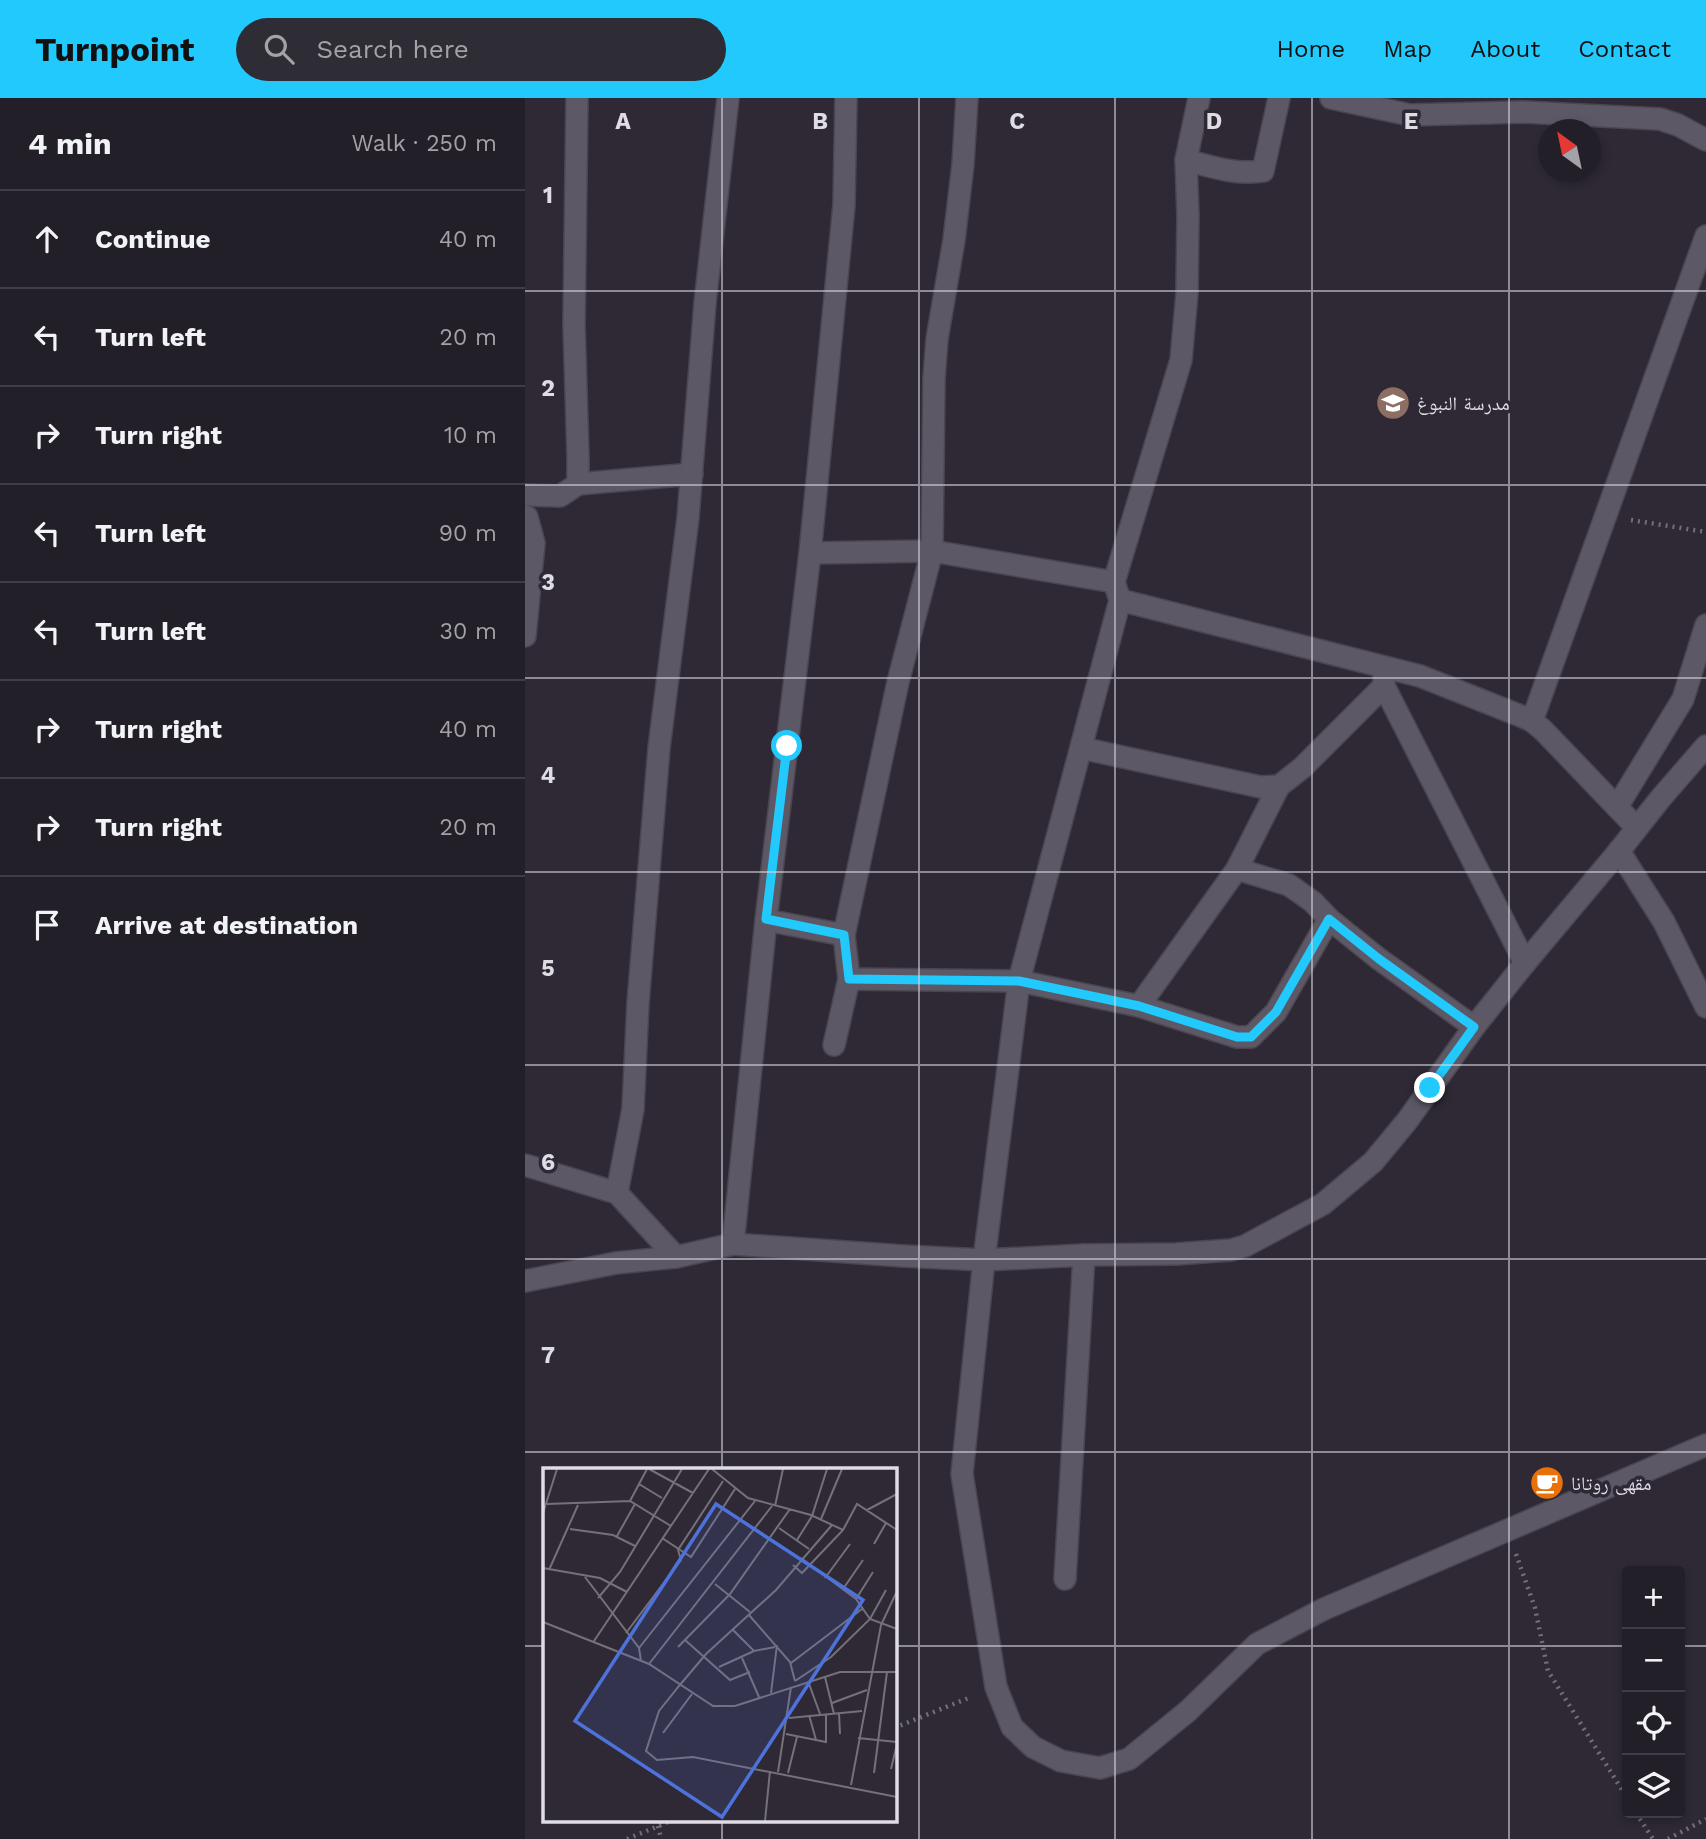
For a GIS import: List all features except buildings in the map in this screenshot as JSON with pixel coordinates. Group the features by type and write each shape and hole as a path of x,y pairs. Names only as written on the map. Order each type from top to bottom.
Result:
{"street":[{"path":"577,98 574,325 579,456 577,484"},
{"path":"617,1193 633,1109 638,1003 659,748 688,518 705,303 728,98"},
{"path":"733,1244 766,919 810,553 843,205 846,98"},
{"path":"834,1045 849,979 844,935 898,682 932,551 937,339 954,240 967,98"},
{"path":"1199,98 1186,160 1187,280 1181,360 1117,591 1081,748 1019,981 984,1259 961,1474 996,1687 1012,1727 1033,1747 1061,1761 1100,1768 1129,1759 1188,1711 1257,1644 1324,1609 1706,1446"},
{"path":"1186,160 1223,170 1248,173 1263,171 1279,98"},
{"path":"1331,98 1410,106 1521,112 1552,106 1660,108 1678,125 1706,139"},
{"path":"1532,721 1706,236"},
{"path":"525,495 560,496 577,484 692,474"},
{"path":"525,516 534,542 525,636"},
{"path":"810,553 932,551 1117,591 1310,647 1384,677 1420,676 1532,721 1636,827"},
{"path":"1617,807 1683,699 1706,625"},
{"path":"1139,1006 1237,869 1279,786 1302,768 1384,677"},
{"path":"1384,677 1525,962"},
{"path":"1081,748 1261,787 1279,786"},
{"path":"525,1281 616,1263 676,1257 733,1244 984,1259 1176,1254 1231,1250 1245,1246 1323,1204 1373,1162 1407,1121 1474,1027 1525,962 1619,851 1636,827 1702,759"},
{"path":"1619,851 1664,922 1706,1007"},
{"path":"1237,869 1289,885 1313,902 1329,919 1379,959 1474,1027"},
{"path":"766,919 844,935"},
{"path":"849,979 1019,981 1139,1006 1237,1037 1251,1037 1276,1012 1329,919"},
{"path":"525,1164 617,1193 676,1257"},
{"path":"1065,1579 1084,1255"}],"path":[{"path":"1606,517 1706,532"},
{"path":"1508,1530 1535,1608 1548,1671 1622,1790"},
{"path":"896,1727 996,1687"},
{"path":"1639,1818 1653,1839"},
{"path":"1668,1839 1706,1819"},
{"path":"627,1839 668,1822"},
{"path":"658,1826 661,1839"}],"place":[{"name":"مدرسة النبوغ","path":"1393,403"},
{"name":"مقهى روتانا","path":"1547,1483"}],"route":[{"path":"787,746 766,919 844,935 849,979 1019,981 1139,1006 1237,1037 1251,1037 1276,1012 1329,919 1379,959 1474,1027 1430,1088"}]}
